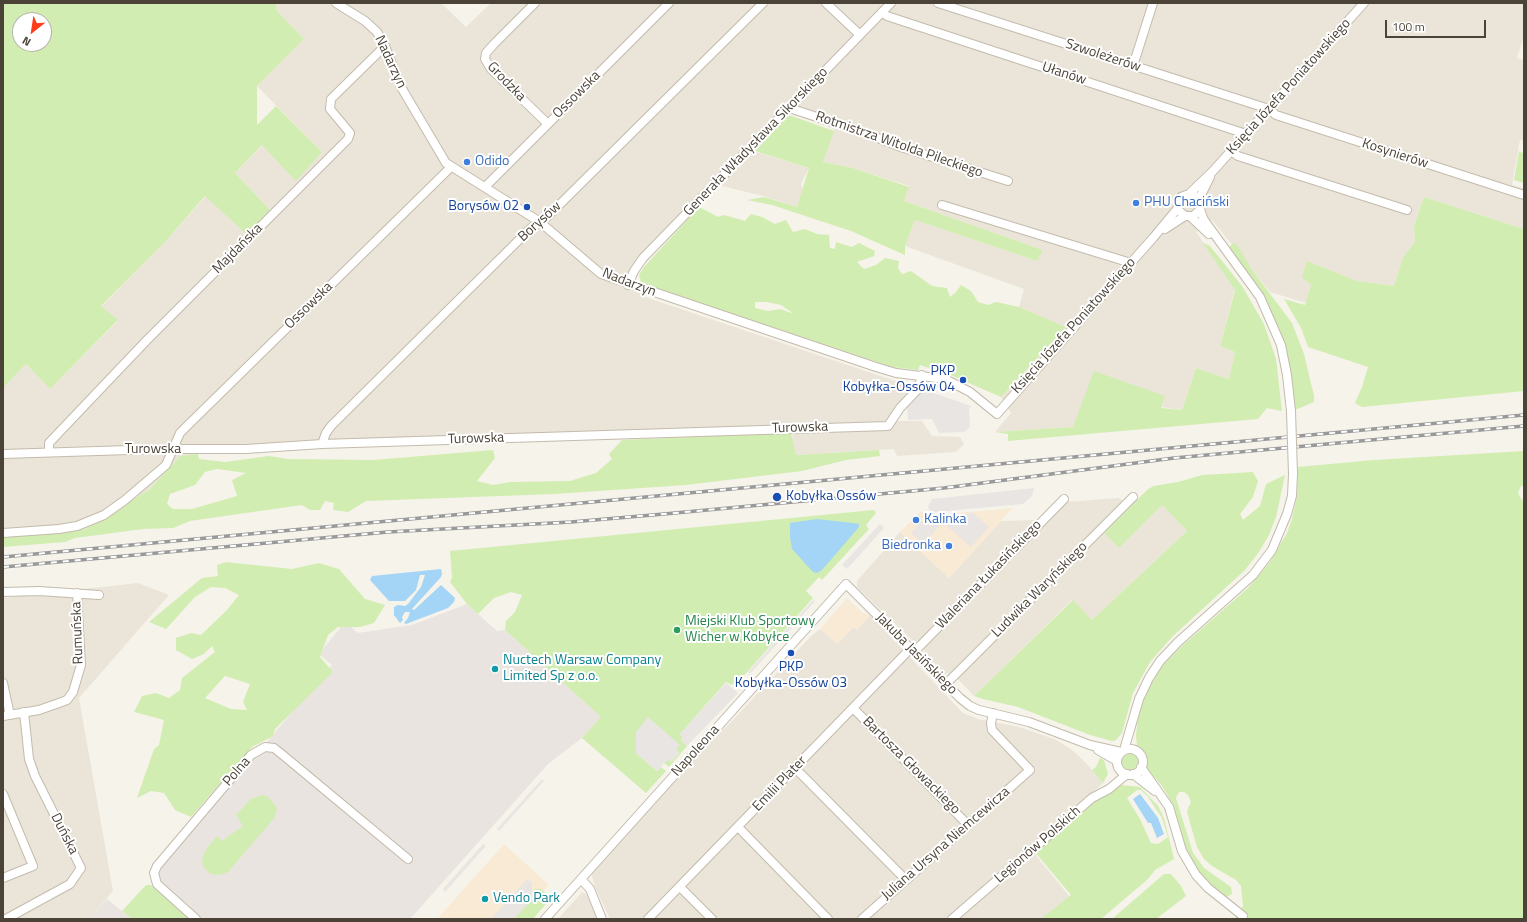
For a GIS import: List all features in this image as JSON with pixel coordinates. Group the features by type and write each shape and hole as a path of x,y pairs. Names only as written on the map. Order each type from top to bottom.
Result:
{"street":[{"name":"Nadarzyn","path":"336,3 371,25 385,46 401,87 441,156 451,167 540,222 601,274 628,285 876,367 896,373 945,379 970,392 997,414"},
{"name":"Grodzka","path":"535,3 494,44 486,53 485,59 491,69 548,124"},
{"name":"Ossowska","path":"485,187 669,3"},
{"name":"Borysów","path":"322,444 326,433 331,426 531,228 547,217 763,3"},
{"path":"826,3 859,34"},
{"name":"Generała Władysława Sikorskiego","path":"628,285 634,271 643,258 859,34 891,3"},
{"name":"Szwoleżerów","path":"938,3 1269,109"},
{"path":"1133,66 1153,3"},
{"name":"Księcia Józefa Poniatowskiego","path":"1189,194 1213,171 1364,3"},
{"name":"Ułanów","path":"882,12 894,19 1246,134"},
{"name":"Majdańska","path":"49,452 49,443 141,347 348,139 350,133 330,109 331,99 385,46"},
{"name":"Rotmistrza Witolda Pileckiego","path":"789,108 860,131 901,147 1008,181"},
{"name":"Kosynierów","path":"1269,109 1276,115 1524,195"},
{"path":"1231,151 1238,156 1407,210"},
{"name":"Ossowska","path":"3,533 59,529 86,523 104,515 126,500 159,472 168,461 180,433 451,167"},
{"name":"Księcia Józefa Poniatowskiego","path":"1199,199 1213,171"},
{"path":"1163,797 1119,768 1117,761 1123,751 1144,688 1160,661 1178,642 1253,576 1267,558 1285,524 1292,496 1293,474 1291,411 1285,361 1276,331 1260,297 1222,247 1200,210 1201,204 1199,199 1194,195 1189,194 1181,197 1178,202 1178,208 1222,247"},
{"path":"942,205 1131,263"},
{"name":"Księcia Józefa Poniatowskiego","path":"997,414 1178,208"},
{"path":"1188,216 1200,210"},
{"name":"Księcia Józefa Poniatowskiego","path":"1153,238 1176,221 1188,216"},
{"name":"Turowska","path":"3,454 246,449 322,444 888,426 900,408 918,389 922,375"},
{"name":"Ludwika Waryńskiego","path":"946,684 1133,497"},
{"name":"Waleriana Łukasińskiego","path":"912,650 1064,499"},
{"name":"Jakuba Jasińskiego","path":"846,584 960,698 970,706 1034,723 1090,746 1117,761"},
{"name":"Napoleona","path":"545,919 846,584"},
{"path":"3,592 77,592 99,595"},
{"name":"Rumuńska","path":"6,715 39,710 67,700 73,692 81,665 77,592"},
{"name":"Emilii Plater","path":"648,919 853,708 912,650"},
{"path":"3,683 6,715"},
{"name":"Bartosza Głowackiego","path":"853,708 968,825"},
{"name":"Duńska","path":"6,919 70,884 81,868 35,776 30,759 24,712"},
{"name":"Juliana Ursyna Niemcewicza","path":"862,919 1030,770 992,730 991,723 993,713"},
{"path":"1132,724 1134,750 1141,757 1141,767 1163,797 1172,815 1182,851 1190,866 1208,888 1243,916"},
{"name":"Jakuba Jasińskiego","path":"1090,746 1123,751"},
{"name":"Polna","path":"196,919 157,884 154,873 157,866 251,755 265,747 274,748 408,859"},
{"path":"1123,751 1134,750"},
{"path":"1130,774 1141,767"},
{"path":"795,768 906,880"},
{"name":"Legionów Polskich","path":"952,919 1092,798 1109,789 1130,774"},
{"path":"3,794 33,866 3,878"},
{"path":"738,827 828,919"},
{"path":"581,879 590,889 602,919"},
{"path":"680,887 712,919"}],"shaded area":[{"path":"276,3 441,3 466,27 491,3 1524,3 1524,35 1517,58 1524,60 1524,141 1520,140 1512,185 1524,188 1524,229 1424,197 1414,226 1415,242 1403,257 1394,286 1357,281 1307,261 1311,285 1306,303 1270,292 1212,220 1196,232 1235,287 1220,346 1235,352 1229,379 1196,368 1182,410 1161,407 1165,396 1073,427 995,432 1011,413 1001,397 1066,327 1019,307 1024,289 905,246 915,220 1037,261 1043,250 904,201 909,186 853,168 823,162 834,129 790,113 753,151 809,168 801,184 803,190 797,207 763,196 718,185 641,266 635,276 642,296 913,387 887,421 922,421 932,436 960,437 964,444 956,452 897,456 894,449 795,455 792,443 793,429 246,449 180,456 150,489 85,529 3,538 3,388 26,364 50,389 118,321 101,307 165,242 206,196 246,234 270,210 235,173 263,145 322,152 257,86 304,39 277,11"},
{"path":"922,389 971,406 969,409 970,427 964,432 939,433 932,419 908,420 907,406"},
{"path":"1034,488 1032,496 1023,504 935,512 929,510 928,506 932,499"},
{"path":"1119,498 1124,502 952,673 945,674 924,653 924,647 1066,502"},
{"path":"1162,505 1187,531 1092,620 1072,600 974,696 957,678 1104,533 1119,548"},
{"path":"1013,508 949,578 900,532 921,511 926,516"},
{"path":"973,513 989,527 971,547 943,522 923,544 911,533 925,518 951,515 957,520 963,514"},
{"path":"1037,520 920,641 913,641 857,587 857,581 900,532 949,578 1001,521"},
{"path":"880,524 884,528 847,569 842,565"},
{"path":"138,583 169,595 79,698 113,891 89,919 3,919 3,598"},
{"path":"847,598 863,613 870,615 857,630 854,627 837,644 820,629"},
{"path":"813,600 815,601 750,674 748,672"},
{"path":"467,604 497,631 505,630 601,717 582,738 548,764 410,919 201,919 161,883 158,875 160,868 332,665 319,654 345,622 358,633 412,625"},
{"path":"870,615 963,713 978,719 1019,727 1054,739 1071,749 1086,763 1103,783 1033,852 1070,897 1042,919 610,919 595,887 590,869 649,803 732,721 811,636 820,629 837,644 854,627 857,630"},
{"path":"726,683 738,693 687,746 681,740 683,737 680,734"},
{"path":"648,717 680,745 676,749 679,753 671,762 668,759 657,771 636,753 636,732"},
{"path":"542,779 544,781 499,831 497,829"},
{"path":"483,844 486,846 445,892 443,889"},
{"path":"504,844 549,885 518,919 437,919"},
{"path":"527,879 532,883 532,891 536,895 514,919 491,919"},
{"path":"582,892 587,895 597,919 558,919"},
{"path":"107,899 132,919 89,919"}],"green space":[{"path":"3,3 276,3 277,11 304,39 257,86 257,125 276,106 322,152 296,181 262,145 235,173 270,210 246,234 205,196 165,242 101,306 118,320 50,389 26,364 3,388"},
{"path":"789,115 834,131 823,162 853,168 909,187 904,201 1043,250 1037,261 915,220 905,246 905,255 851,231 772,205 747,200 764,197 797,207 809,168 755,151"},
{"path":"1519,151 1524,154 1524,183 1514,180"},
{"path":"1424,197 1524,229 1524,391 1362,407 1355,403 1368,367 1308,347 1301,328 1284,299 1305,305 1311,285 1302,277 1307,261 1357,281 1394,286 1403,257 1415,242 1414,226"},
{"path":"699,207 718,217 724,215 745,221 751,214 762,217 775,224 786,220 793,232 805,229 817,234 829,235 830,248 835,249 836,242 852,247 859,243 875,251 874,256 857,262 864,269 876,265 885,258 899,261 898,268 902,274 911,271 932,286 947,288 950,297 961,285 971,291 978,302 988,305 996,302 1019,307 1066,327 1001,397 948,374 920,365 918,370 892,367 641,283 639,275 644,267","holes":["755,302 767,302 781,305 794,314 780,309 768,311 755,308"]},
{"path":"1203,243 1210,246 1242,286 1264,324 1276,359 1282,411 1267,408 1258,419 1008,441 1008,434 995,432 1073,427 1094,371 1165,396 1161,408 1182,410 1196,368 1229,379 1235,352 1220,346 1235,290"},
{"path":"1234,243 1238,246 1250,267 1292,323 1304,354 1314,396 1314,402 1295,410 1288,356 1279,328 1257,285 1230,251 1230,246"},
{"path":"791,433 796,455 879,450 880,456 846,460 802,471 686,485 554,494 366,501 348,512 333,510 334,503 325,501 320,510 310,510 302,505 190,521 173,528 143,529 75,538 65,542 3,547 3,538 85,529 150,489 180,456 198,454 199,459 225,462 269,456 288,459 373,460 493,450 495,458 477,481 493,485 511,482 570,481 596,473 612,459 609,454 622,440","holes":["217,469 246,473 232,480 237,496 192,509 173,509 167,504 170,494 195,485 205,472"]},
{"path":"1524,451 1524,486 1521,486 1518,493 1524,503 1524,919 1235,919 1243,906 1241,886 1236,880 1212,866 1204,859 1197,847 1187,811 1191,802 1188,795 1184,792 1179,792 1176,798 1193,853 1204,868 1231,887 1232,894 1226,897 1204,878 1197,869 1186,848 1174,806 1162,786 1146,767 1145,757 1137,746 1136,735 1138,715 1145,696 1157,674 1164,664 1183,645 1248,588 1270,562 1287,533 1292,519 1297,496 1298,467 1374,460"},
{"path":"1253,472 1258,481 1253,497 1240,514 1243,520 1260,506 1266,484 1285,475 1276,517 1269,535 1259,552 1245,570 1173,636 1150,662 1133,693 1122,733 1116,740 1112,741 1090,735 1018,707 974,696 1073,600 1092,620 1187,531 1162,505 1119,548 1104,533 1148,489 1154,486 1178,482 1202,475"},
{"name":"Miejski Klub Sportowy Wicher w Kobyłce","path":"874,510 876,513 866,525 869,529 822,580 819,577 806,591 813,598 740,680 731,685 726,682 680,734 683,737 681,740 687,746 669,767 664,763 668,759 671,762 679,753 676,749 636,753 657,771 661,767 666,771 646,793 582,738 601,717 505,630 506,621 515,612 522,595 511,592 494,598 478,614 467,604 450,582 452,578 450,551"},
{"path":"226,562 292,569 319,563 339,569 365,599 385,605 374,623 360,627 338,627 328,635 320,657 333,672 275,729 273,736 252,747 191,817 175,810 164,793 151,791 137,798 154,749 159,745 164,720 134,712 142,696 156,693 169,698 180,690 182,678 215,652 212,646 204,654 192,659 176,650 176,638 191,633 201,635 227,610 239,595 225,588 211,587 195,597 166,629 149,622 202,578 218,576 217,565","holes":["225,676 250,684 243,702 247,710 231,709 205,698"]},
{"path":"1130,754 1137,759 1138,762 1133,769 1130,770 1123,765 1122,762 1127,755"},
{"path":"1100,758 1104,760 1108,774 1103,783 1092,770 1096,767"},
{"path":"1121,785 1140,787 1158,806 1164,818 1174,859 1155,870 1148,879 1101,919 1041,919 1071,895 1034,851 1092,802 1116,786","holes":["1137,790 1141,790 1148,797 1162,818 1168,837 1158,844 1151,843 1140,819 1127,798"]},
{"path":"262,795 267,796 277,808 275,817 228,872 220,875 211,874 203,867 202,861 205,851 217,836 222,841 243,826 236,815 251,799"},
{"path":"1164,874 1171,874 1181,886 1186,896 1156,919 1112,919"},
{"path":"146,885 151,885 190,919 132,919 122,911"},
{"path":"535,889 541,889 551,898 533,919 514,919 536,895 532,891"}],"water":[{"path":"817,519 859,524 859,527 822,570 817,573 813,572 792,549 790,523"},
{"path":"441,569 441,577 412,609 414,610 441,585 455,598 454,602 448,608 406,624 404,623 410,612 405,612 402,617 403,620 400,623 394,615 394,607 398,605 405,606 408,604 421,587 425,575 420,575 416,590 405,601 389,601 370,580 372,576"},
{"path":"1140,794 1158,818 1164,834 1157,838 1151,823 1148,823 1133,799"}],"railway":[{"path":"3,557 1524,415"},
{"path":"3,567 388,532 571,522 664,514 944,488 1174,458 1524,426"}],"place":[{"name":"Odido","path":"467,162"},
{"name":"PHU Chaciński","path":"1136,203"},
{"name":"Borysów 02","path":"527,207"},
{"name":"PKP Kobyłka-Ossów 04","path":"963,380"},
{"name":"Kobyłka Ossów","path":"777,497"},
{"name":"Kalinka","path":"916,520"},
{"name":"Biedronka","path":"949,546"},
{"name":"Miejski Klub Sportowy Wicher w Kobyłce","path":"677,630"},
{"name":"PKP Kobyłka-Ossów 03","path":"791,653"},
{"name":"Nuctech Warsaw Company Limited Sp z o.o.","path":"495,669"},
{"name":"Vendo Park","path":"485,899"}]}
